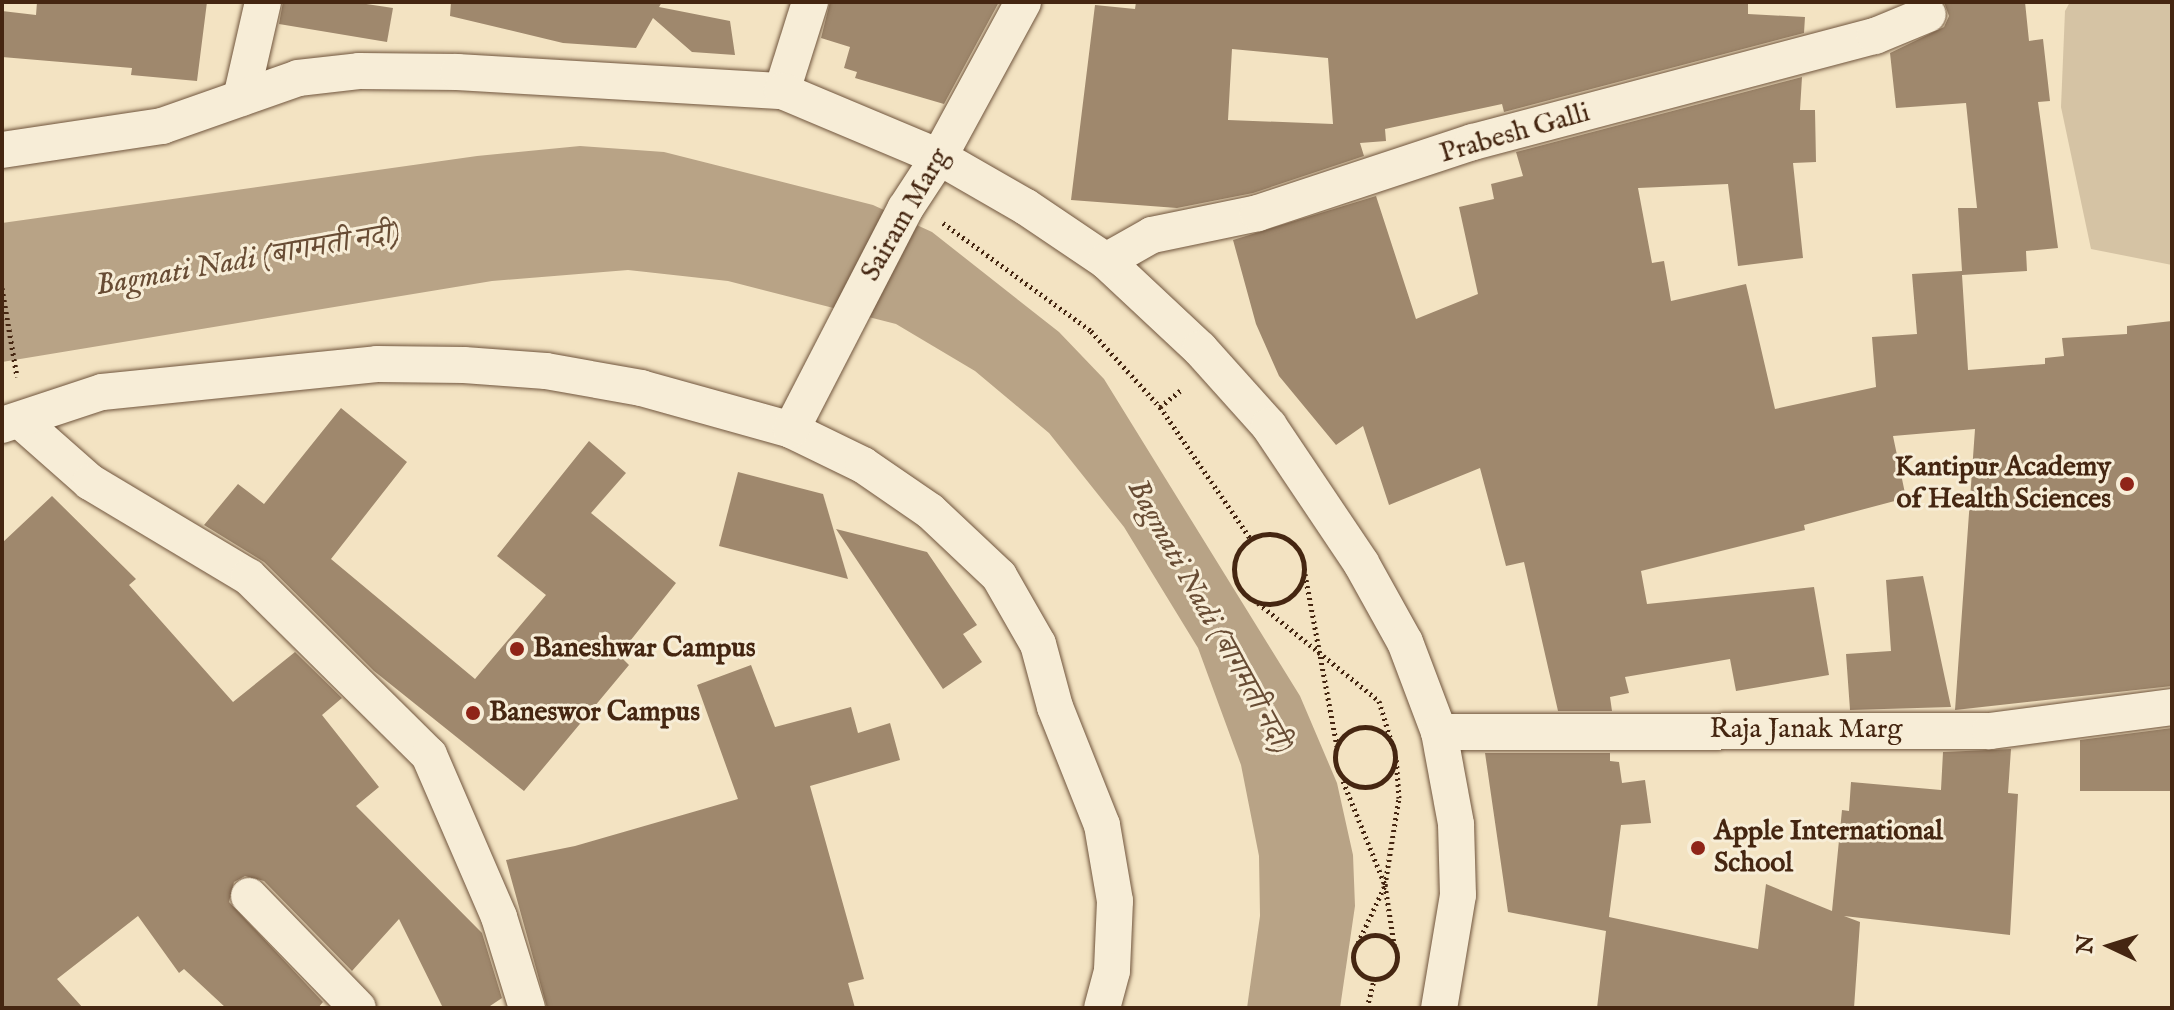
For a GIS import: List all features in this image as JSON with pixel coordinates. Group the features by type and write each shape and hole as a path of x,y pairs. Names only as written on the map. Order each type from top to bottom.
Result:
{"street":[{"path":"241,98 263,2"},
{"path":"782,91 810,2"},
{"name":"Sairam Marg","path":"791,430 905,209 932,167 1023,2"},
{"name":"Prabesh Galli","path":"1106,261 1152,235 1258,213 1473,142 1875,36 1928,14"},
{"path":"2,150 162,126 298,78 359,71 782,91 1106,261 1213,364 1269,426 1319,496 1405,642 1439,732 1456,824 1458,895 1439,1008"},
{"path":"12,423 102,392 377,364 464,365 546,371 641,388 791,430 863,465 930,511 999,576 1038,644 1055,707 1102,825 1115,901 1112,971 1102,1008"},
{"path":"12,423 90,482 249,577 429,755 499,917 527,1008"},
{"name":"Raja Janak Marg","path":"1439,732 1990,731 2172,707"},
{"path":"249,896 358,1008"}],"path":[{"path":"932,167 944,227 1059,303 1123,364 1160,407 1250,538"},
{"path":"2,288 15,368"},
{"path":"1367,1008 1374,979 1392,970 1395,950 1385,885 1341,776 1337,747 1318,648 1304,568 1288,538 1264,533 1250,538 1233,566 1240,589 1318,648 1379,701 1396,756 1399,798 1385,885 1358,943 1356,969 1374,979"},
{"path":"1257,602 1289,597 1304,568"},
{"path":"1337,747 1360,727 1380,731 1393,747"},
{"path":"1341,776 1357,786 1376,786 1391,774 1396,756"},
{"path":"1358,943 1379,936 1395,950"}],"shaded area":[{"path":"2070,2 2172,2 2172,265 2091,249 2061,107 2065,11"}],"water":[{"name":"Bagmati Nadi (बागमती नदी)","path":"580,146 664,152 873,205 932,232 1059,332 1104,379 1300,696 1337,783 1353,855 1355,906 1340,1008 1247,1008 1260,916 1259,856 1241,765 1198,648 1124,527 1049,433 975,371 896,324 728,281 628,270 492,281 2,362 2,223 477,156"}],"building":[{"path":"37,2 207,2 197,81 131,75 132,68 2,57 2,11 36,15"},
{"path":"283,2 353,2 393,8 387,42 279,24"},
{"path":"451,2 662,2 659,7 730,21 735,55 692,52 653,18 636,48 563,43 450,16"},
{"path":"830,2 999,2 944,104 855,78 857,72 844,68 850,47 821,38"},
{"path":"1136,2 1748,2 1748,14 1805,17 1804,33 1504,112 1502,104 1385,129 1386,141 1360,143 1364,156 1253,193 1177,208 1071,200 1095,5 1135,9","holes":["1232,49 1328,58 1333,124 1228,120"]},
{"path":"1944,2 2025,2 2029,41 2043,39 2050,101 2038,102 2058,248 2026,251 2027,271 1962,275 1968,370 2045,364 2045,358 2064,356 2062,338 2127,334 2127,326 2172,321 2172,686 1955,710 1975,429 1893,436 1906,498 1804,525 1805,530 1641,571 1647,604 1814,587 1829,675 1736,691 1730,659 1625,677 1629,693 1610,697 1612,711 1558,711 1524,562 1506,566 1480,468 1389,505 1363,426 1336,445 1279,376 1256,324 1233,240 1376,196 1416,319 1478,294 1459,207 1494,199 1491,184 1523,176 1516,152 1802,77 1800,110 1815,110 1816,162 1793,163 1803,258 1738,266 1728,184 1638,188 1652,263 1664,261 1671,301 1746,284 1775,409 1876,387 1872,337 1917,334 1912,274 1962,271 1958,208 1977,208 1966,103 1896,108 1890,53 1944,27 1949,16"},
{"path":"341,408 407,462 331,559 475,679 546,595 497,556 589,441 626,473 591,513 676,583 619,655 629,665 524,791 374,671 264,562 204,525 238,484 264,504"},
{"path":"738,472 823,494 848,579 719,546"},
{"path":"52,496 136,579 129,585 233,702 295,652 342,698 322,715 379,787 356,806 482,933 502,998 487,1008 443,1008 399,919 352,971 264,881 245,876 234,882 229,902 323,1002 318,1008 226,1008 184,969 179,973 138,916 57,979 83,1008 2,1008 2,543"},
{"path":"836,529 927,552 977,625 963,634 982,662 943,689"},
{"path":"1923,576 1951,707 1850,710 1846,654 1891,651 1886,580"},
{"path":"751,665 775,727 851,707 858,733 890,723 900,760 810,786 864,979 848,983 855,1008 547,1008 506,860 575,846 738,799 697,685"},
{"path":"2172,728 2172,791 2080,791 2080,740"},
{"path":"2011,749 2008,793 2018,794 2010,935 1844,916 1860,922 1854,1008 1597,1008 1606,931 1508,912 1485,753 1610,753 1610,761 1619,762 1622,783 1645,780 1651,823 1621,825 1609,917 1758,949 1766,884 1832,911 1842,810 1849,811 1851,782 1941,790 1943,752"}],"place":[{"name":"Kantipur Academy of Health Sciences","path":"2127,484"},
{"name":"Baneshwar Campus","path":"517,649"},
{"name":"Baneswor Campus","path":"473,713"},
{"name":"Apple International School","path":"1698,848"}]}
